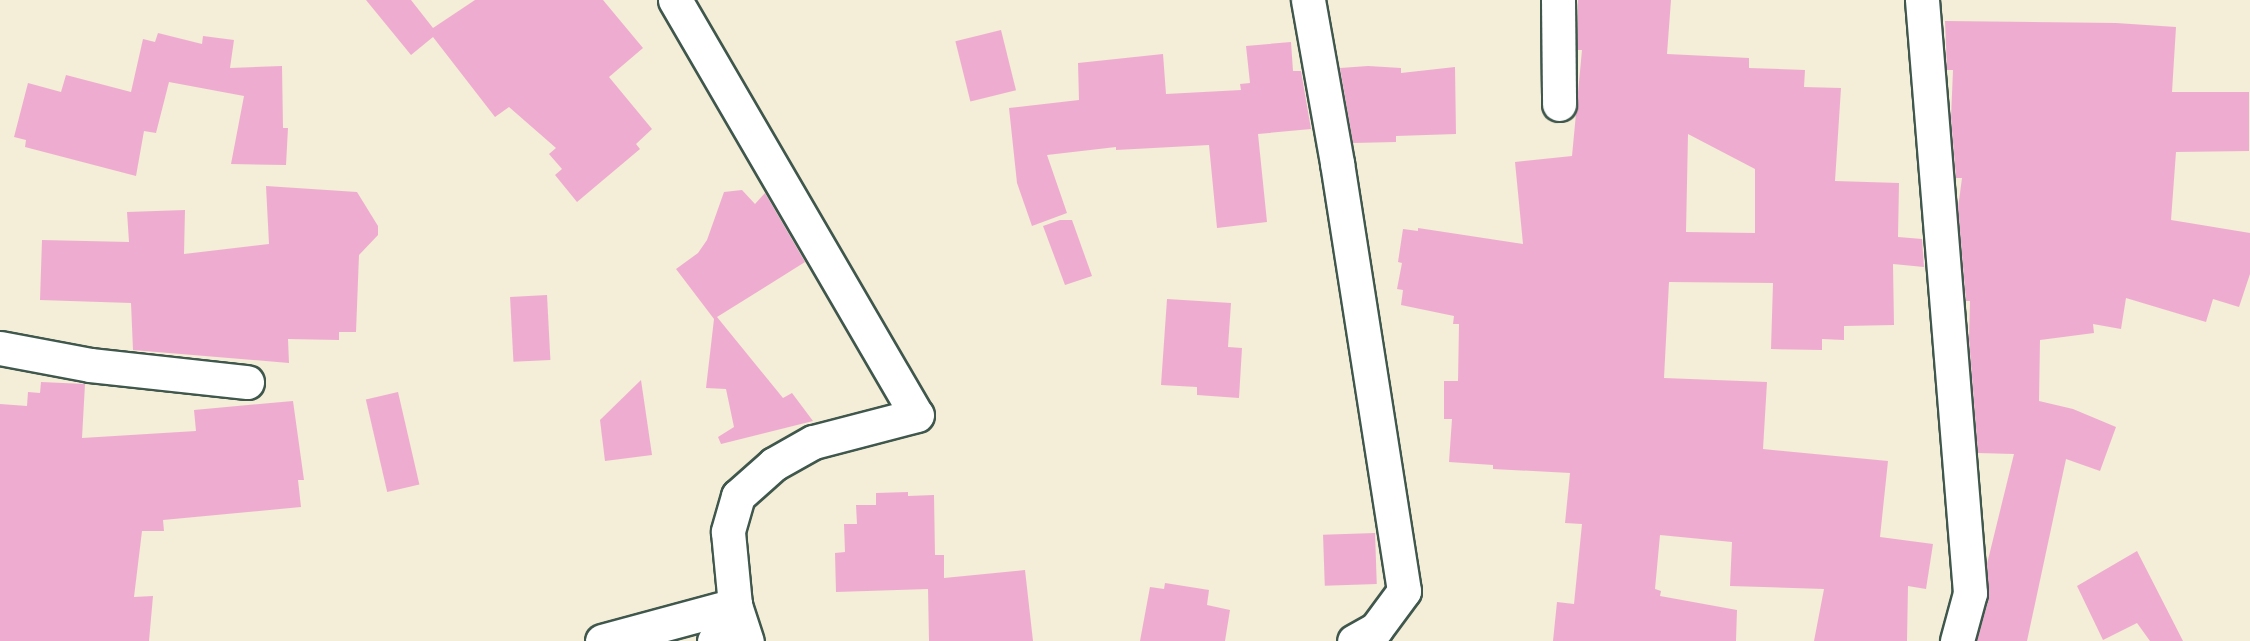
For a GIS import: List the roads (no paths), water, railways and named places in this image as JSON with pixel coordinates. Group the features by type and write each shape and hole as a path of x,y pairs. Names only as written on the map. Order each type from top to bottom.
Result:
{"street":[{"path":"675,0 917,415 813,442 774,464 738,496 728,532 735,605 747,641"},
{"path":"1308,0 1337,163 1404,592 1376,629 1353,641"},
{"path":"1558,0 1559,104"},
{"path":"1922,0 1970,593 1961,638"},
{"path":"0,348 90,365 247,382"},
{"path":"602,641 735,605"},
{"path":"714,641 735,605"}]}
